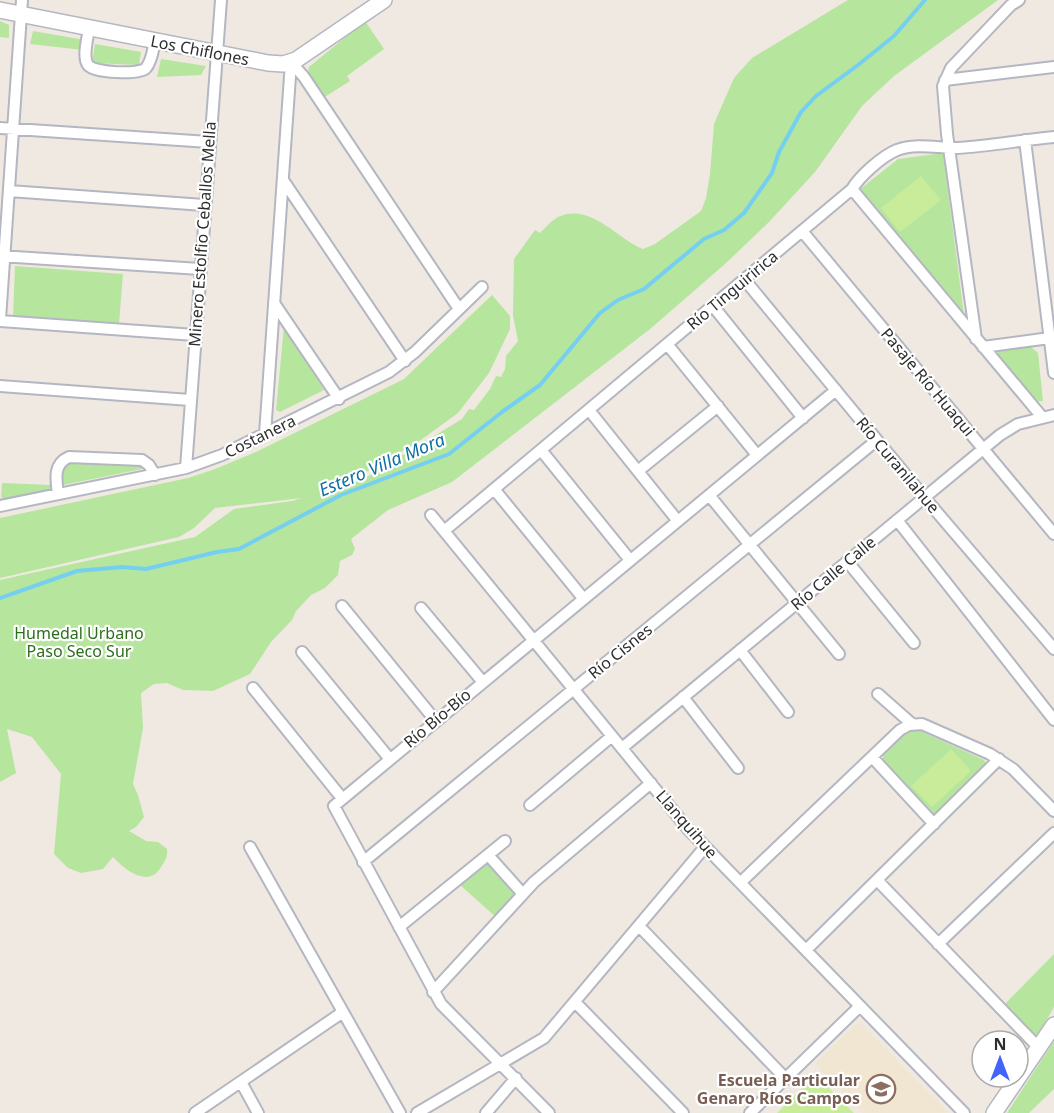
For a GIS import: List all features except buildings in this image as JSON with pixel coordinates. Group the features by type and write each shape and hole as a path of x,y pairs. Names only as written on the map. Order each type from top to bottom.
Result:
{"street":[{"name":"Minero Estolfio Ceballos Mella","path":"186,468 221,0"},
{"path":"291,62 384,0"},
{"path":"979,343 943,93 945,80 957,61 1011,5 1019,0"},
{"name":"Los Chiflones","path":"0,10 22,7 89,28 275,64 291,62"},
{"path":"22,7 2,256 0,320 195,335"},
{"path":"89,28 85,60 96,70 141,72 148,64 155,41"},
{"path":"265,434 291,62"},
{"path":"291,62 304,77 459,309"},
{"path":"945,80 1054,66"},
{"path":"0,128 209,142"},
{"name":"Río Tinguiririca","path":"444,531 852,189 858,179 888,155 897,150 930,146 950,147 1054,137"},
{"path":"1025,140 1051,333 1054,373"},
{"path":"283,180 405,361"},
{"path":"852,189 1042,417"},
{"path":"9,191 204,205"},
{"name":"Pasaje Río Huaqui","path":"802,231 1054,534"},
{"path":"2,256 200,269"},
{"name":"Río Curanilahue","path":"744,279 924,497 1054,649"},
{"name":"Costanera","path":"0,506 186,468 222,455 339,399 389,372 405,361 482,287"},
{"path":"274,303 339,399"},
{"path":"713,306 803,417"},
{"path":"979,343 1051,333"},
{"path":"667,344 757,455"},
{"path":"0,387 190,400"},
{"name":"Río Bío-Bío","path":"341,797 836,390"},
{"path":"638,471 718,406"},
{"path":"589,410 677,520"},
{"name":"Río Calle Calle","path":"622,748 983,448 1010,428 1054,415"},
{"name":"Río Cisnes","path":"363,862 877,440"},
{"path":"541,450 630,560"},
{"path":"58,494 57,468 69,457 142,460 149,465 155,475"},
{"path":"494,489 583,598"},
{"path":"709,495 839,654"},
{"name":"Llanquihue","path":"431,515 679,820 964,1113"},
{"path":"897,520 1054,720"},
{"path":"847,561 914,643"},
{"path":"342,606 435,720"},
{"path":"422,608 482,681"},
{"path":"740,650 788,712"},
{"path":"302,652 389,758"},
{"path":"253,688 341,797 335,803 334,809 433,992 448,1012 549,1113"},
{"path":"878,694 912,724 927,726 999,759 1013,769 1054,811"},
{"path":"683,697 738,768"},
{"path":"741,882 900,730 912,724"},
{"path":"530,805 612,736"},
{"path":"872,757 934,824"},
{"path":"806,950 999,759"},
{"path":"433,992 522,893 651,783"},
{"path":"938,944 1054,833"},
{"path":"399,927 505,841"},
{"path":"250,847 400,1113"},
{"path":"417,1113 544,1038 705,847"},
{"path":"488,855 522,893"},
{"path":"877,880 1039,1048"},
{"path":"639,926 786,1078"},
{"path":"575,1002 682,1113"},
{"path":"750,1113 861,1006"},
{"path":"195,1113 343,1012"},
{"path":"994,1113 1054,1025"},
{"path":"486,1113 516,1078"},
{"path":"241,1082 258,1113"}],"shaded area":[{"name":"Escuela Particular Genaro Ríos Campos","path":"859,1022 948,1113 863,1113 815,1064"}],"green space":[{"name":"Humedal Urbano Paso Seco Sur","path":"848,0 998,0 894,76 862,106 815,172 769,222 725,264 650,329 452,482 388,510 351,539 355,549 352,555 340,561 338,575 325,588 311,595 296,611 292,620 271,642 250,674 213,691 183,690 167,683 154,684 141,693 143,728 133,784 144,817 136,827 129,831 146,841 158,842 167,849 166,859 156,873 143,877 123,867 113,857 103,869 81,873 68,868 54,854 61,774 32,737 7,729 16,773 0,782 0,580 195,537 234,509 302,498 215,508 194,528 179,537 0,578 0,518 188,478 256,452 404,379 492,295 510,316 510,329 489,373 458,413 418,442 342,486 362,480 462,419 469,409 474,410 490,389 496,376 501,377 505,369 506,356 518,341 513,315 514,259 535,230 540,233 558,217 581,214 602,223 643,249 655,244 701,211 710,174 714,124 734,78 752,58"},
{"path":"0,21 9,25 9,38 0,37"},
{"path":"365,21 384,49 347,76 350,81 323,98 307,74 309,67"},
{"path":"33,31 85,40 83,50 30,44"},
{"path":"95,44 141,52 139,65 92,63"},
{"path":"161,59 206,66 201,75 157,77"},
{"path":"943,153 964,315 859,190 898,159"},
{"path":"921,176 941,200 900,232 881,208"},
{"path":"15,266 123,274 119,324 13,317"},
{"path":"284,327 324,390 280,412 276,410"},
{"path":"1031,347 1038,353 1043,401 1033,402 998,361 998,351"},
{"path":"74,459 141,463 142,469 63,485 62,469"},
{"path":"2,483 51,485 51,490 8,500 1,497"},
{"path":"911,730 918,730 984,760 986,763 986,767 933,815 883,765 883,755 901,735"},
{"path":"951,749 971,771 932,807 911,786"},
{"path":"485,861 492,864 516,895 497,918 460,885"},
{"path":"1054,954 1054,1007 1036,1038 1005,1004"},
{"path":"1054,1041 1054,1089 1029,1113 1007,1113 1023,1089 1030,1089 1030,1078"},
{"path":"816,1075 854,1113 777,1113"}],"waterway":[{"name":"Estero Villa Mora","path":"0,598 77,571 122,567 146,569 239,549 341,495 449,454 540,385 600,313 618,300 644,289 704,239 724,230 744,213 772,173 779,152 801,112 816,96 894,36 925,0"}],"place":[{"name":"Escuela Particular Genaro Ríos Campos","path":"881,1089"}]}
